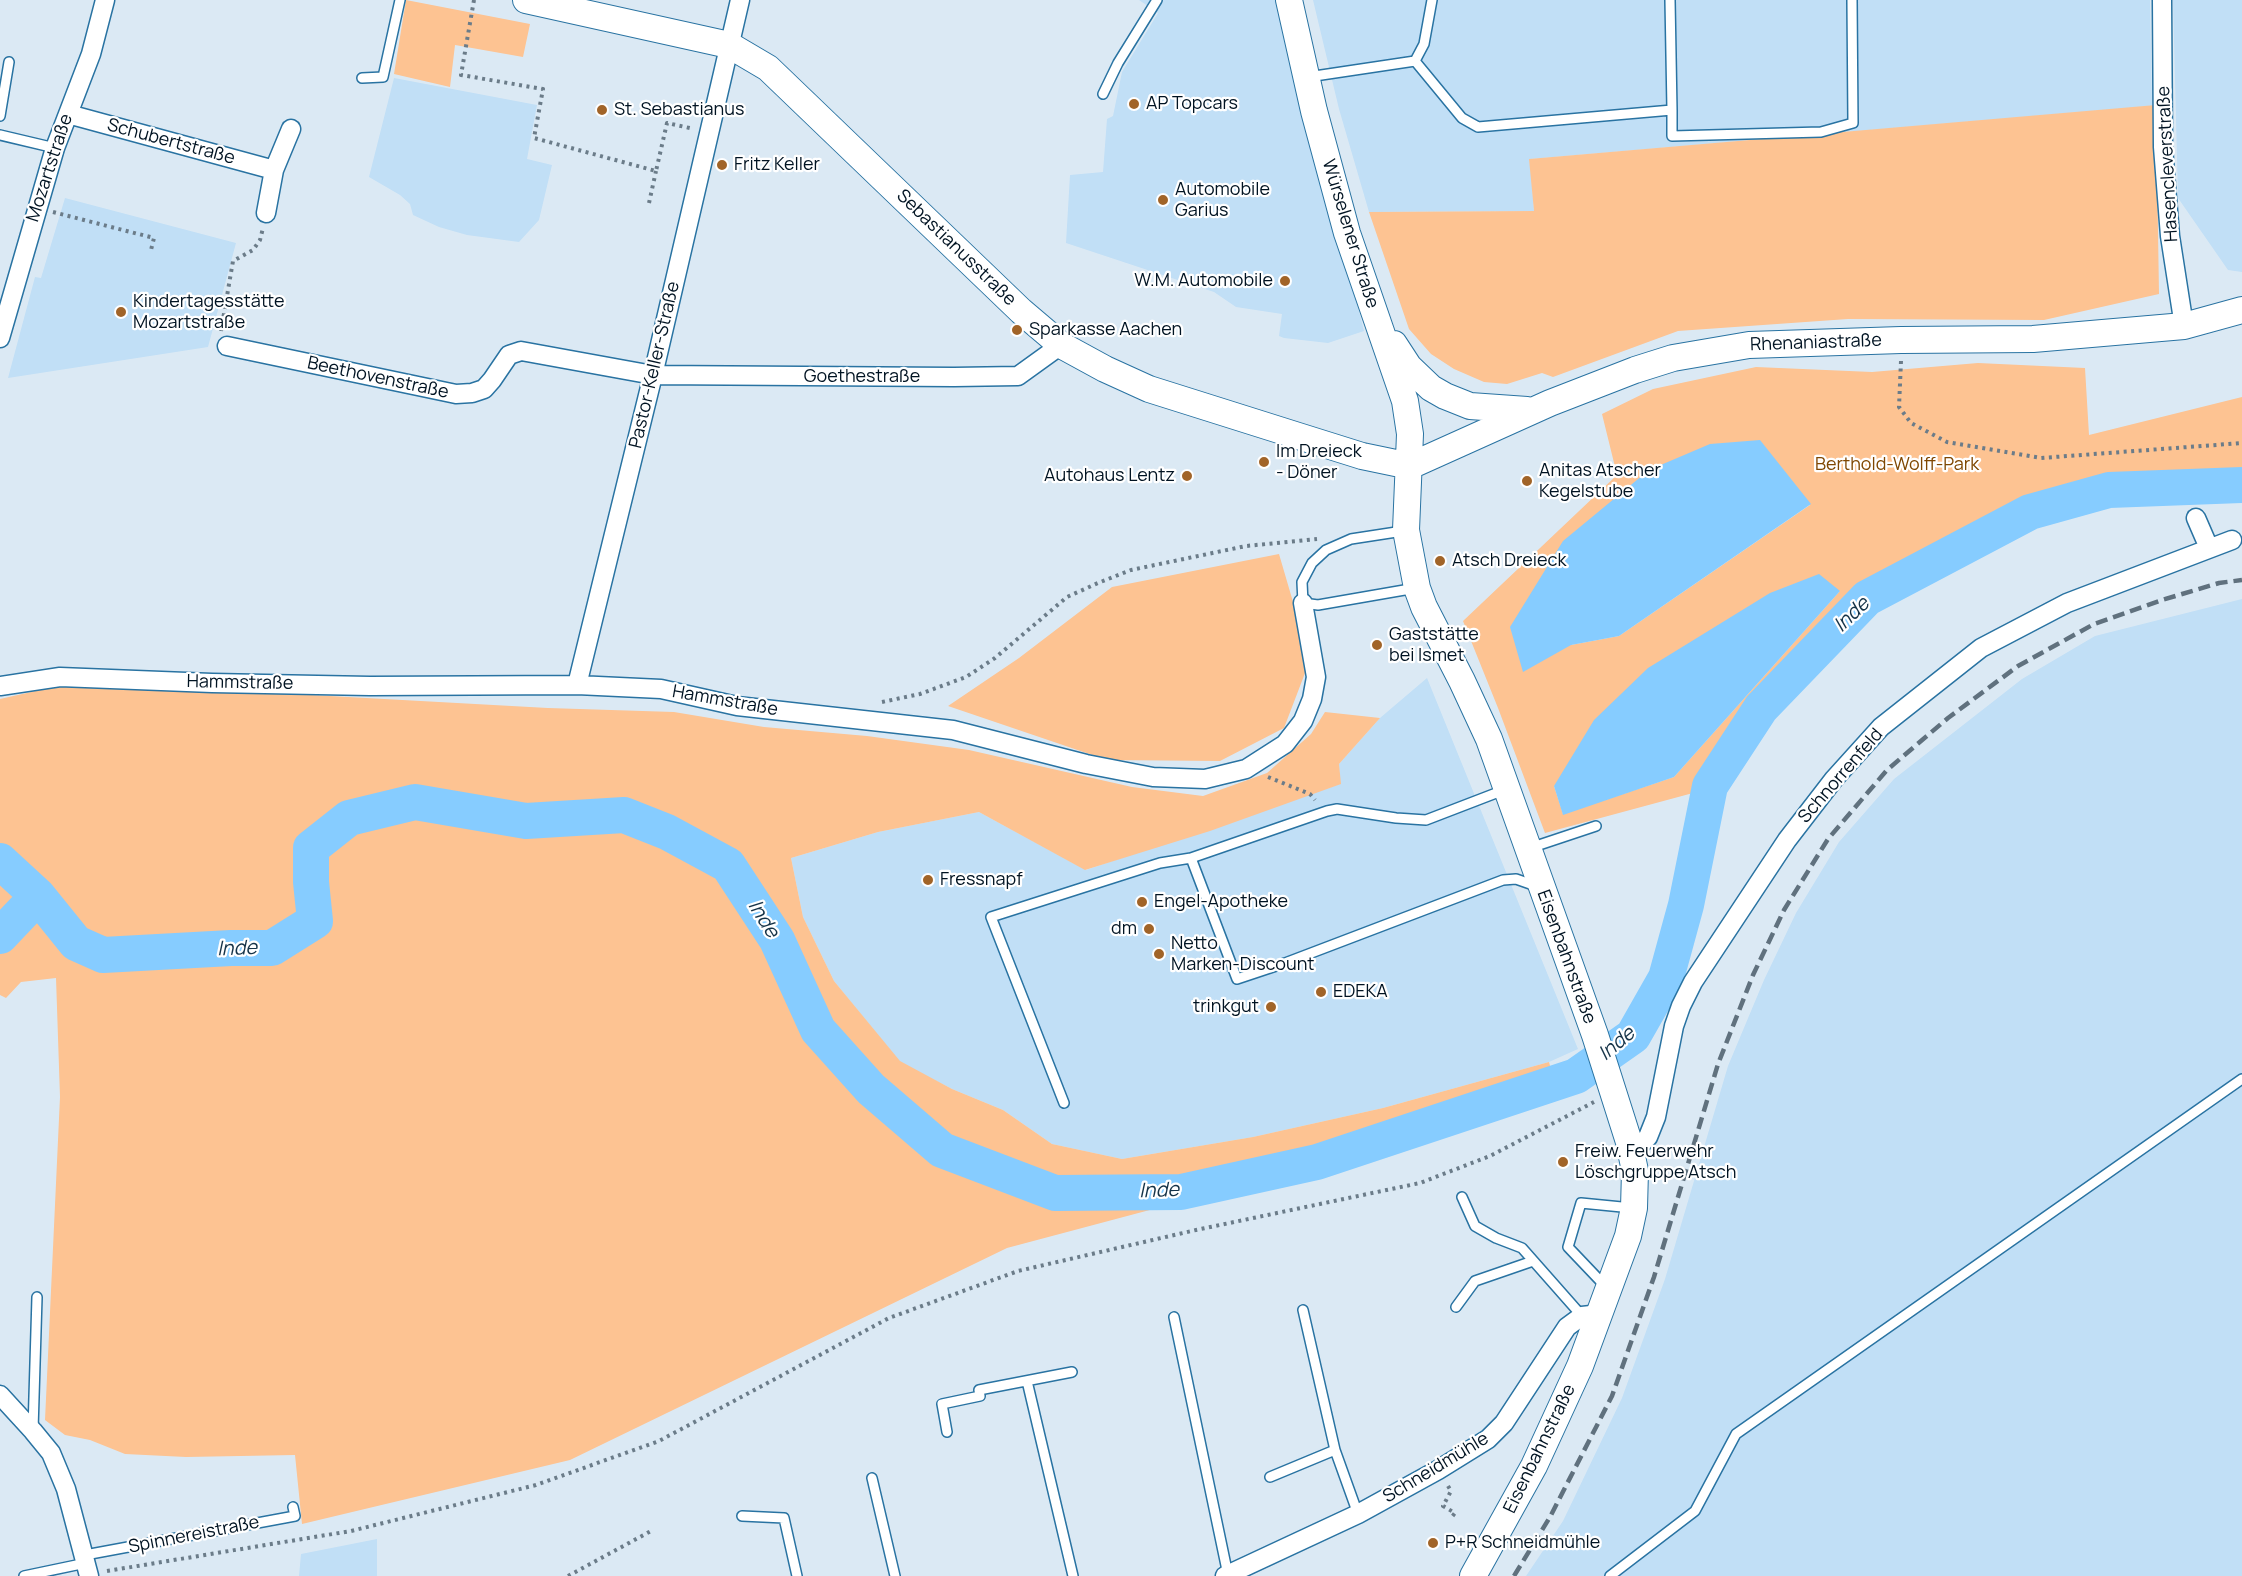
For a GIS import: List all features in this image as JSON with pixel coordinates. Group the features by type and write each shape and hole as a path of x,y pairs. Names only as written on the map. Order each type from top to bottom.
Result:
{"main road":[{"name":"Sebastianusstraße","path":"526,0 729,45 768,68 1021,310 1061,345 1105,369 1149,388 1362,456 1410,466"},
{"name":"Würselener Straße","path":"1289,0 1306,77 1347,233 1405,401 1410,434 1410,466"},
{"name":"Rhenaniastraße","path":"1410,466 1533,410 1672,358 1749,345 2033,339 2184,326 2242,310"},
{"path":"1375,316 1409,367 1438,392 1470,406 1533,410"},
{"name":"Eisenbahnstraße","path":"1410,466 1406,530 1417,588 1424,607 1489,739 1611,1085 1632,1154 1636,1187 1628,1236 1597,1306 1580,1366 1534,1466 1473,1576"}],"street":[{"name":"Mozartstraße","path":"0,338 55,148 91,54 105,0"},
{"name":"Pastor-Keller-Straße","path":"577,685 653,375 740,0"},
{"name":"Hasencleverstraße","path":"2162,0 2163,147 2170,236 2184,326"},
{"name":"Schubertstraße","path":"68,114 274,170"},
{"path":"266,213 274,170 291,129"},
{"name":"Beethovenstraße","path":"224,338 456,394 472,393 484,389 509,355 520,351 653,375"},
{"name":"Goethestraße","path":"653,375 1018,376 1061,345"},
{"path":"2196,518 2209,548"},
{"name":"Schnorrenfeld","path":"1632,1154 1648,1137 1656,1117 1674,1026 1693,982 1787,840 1834,779 1881,727 1982,648 2067,603 2232,540"},
{"name":"Hammstraße","path":"0,686 60,677 336,685 577,685 661,689 737,706 953,730 1086,764 1153,777 1205,779 1246,769 1285,744 1303,721 1312,699 1316,677 1303,603"},
{"name":"Schneidmühle","path":"1226,1576 1358,1514 1438,1470 1488,1439 1509,1416 1567,1327 1597,1306"},
{"path":"0,1395 51,1454 66,1489 87,1567"}],"lane":[{"path":"362,78 383,77 400,0"},
{"path":"1103,94 1118,63 1157,0"},
{"path":"1415,61 1424,44 1432,0"},
{"path":"1671,0 1672,136 1821,132 1853,123 1852,0"},
{"path":"1306,77 1415,61"},
{"path":"1415,61 1462,118 1478,127 1672,110"},
{"path":"0,116 9,62"},
{"path":"0,135 55,148"},
{"path":"1406,530 1351,539 1326,550 1312,563 1302,582 1303,603 1318,605 1417,588"},
{"path":"1064,1103 991,917 1160,863 1191,858 1327,811 1337,809 1426,820 1507,789"},
{"path":"1527,849 1596,826"},
{"path":"1191,858 1238,979 1503,880 1516,879 1529,882 1541,889"},
{"path":"1610,1576 1695,1510 1736,1434 2242,1079"},
{"path":"1462,1197 1475,1226 1496,1238 1522,1248 1533,1261 1597,1306"},
{"path":"1597,1306 1568,1247 1581,1203 1634,1208"},
{"path":"1456,1307 1475,1281 1533,1261"},
{"path":"33,1431 37,1298"},
{"path":"1303,1310 1335,1450 1358,1514"},
{"name":"Schneidmühle","path":"1174,1317 1226,1576"},
{"path":"947,1432 942,1404 980,1396 979,1390 1072,1372"},
{"path":"1027,1381 1073,1576"},
{"path":"1270,1477 1335,1450"},
{"path":"872,1478 895,1576"},
{"name":"Spinnereistraße","path":"87,1567 295,1516 293,1507"},
{"path":"742,1516 784,1518 797,1576"},
{"path":"24,1576 87,1567"}],"path":[{"path":"474,0 462,75 543,89 534,138 656,171"},
{"path":"649,203 667,123 686,126"},
{"path":"38,208 154,238 151,250"},
{"path":"224,338 233,261 253,250 260,240 266,213"},
{"path":"1901,340 1899,407 1911,423 1947,442 2041,458 2242,443"},
{"path":"854,719 874,703 920,694 966,677 995,658 1067,597 1098,583 1142,568 1246,546 1326,538"},
{"path":"1265,776 1310,795 1327,811"},
{"path":"87,1567 351,1531 536,1485 659,1441 889,1318 932,1302 1017,1271 1196,1230 1420,1183 1490,1156 1611,1085"},
{"path":"1446,1483 1451,1491 1443,1506 1455,1513 1452,1518"},
{"path":"568,1576 651,1531"}],"shaded area":[{"path":"1139,0 1281,0 1364,331 1328,343 1284,338 1279,336 1282,314 1236,307 1214,292 1066,243 1070,175 1103,172 1107,119 1113,116 1122,72 1158,13"},
{"path":"1313,0 2150,0 2152,106 1530,159 1534,211 1369,212 1339,109"},
{"path":"2173,0 2242,0 2242,272 2228,270 2178,198"},
{"path":"394,78 537,105 527,159 552,165 539,220 519,242 467,235 439,227 413,215 410,204 400,195 369,177"},
{"name":"Kindertagesstätte Mozartstraße","path":"65,198 236,243 208,347 8,378 35,277 41,278"},
{"path":"2242,599 2242,1576 1526,1576 1563,1521 1622,1398 1665,1279 1728,1066 1764,980 1796,913 1839,842 1894,779 2022,679 2095,636"},
{"path":"1427,678 1578,1049 1549,1062 1383,1108 1253,1137 1122,1159 1052,1144 1003,1110 952,1089 900,1062 834,981 803,917 791,858 878,832 979,812 1086,870 1340,784 1339,764 1380,718"},
{"path":"377,1539 377,1576 299,1576 301,1554"}],"green space":[{"path":"406,0 530,24 523,57 455,45 450,87 394,74"},
{"path":"2156,105 2159,294 2044,320 1848,319 1678,331 1553,377 1542,373 1507,384 1484,382 1454,369 1431,354 1409,329 1369,212 1534,211 1529,159"},
{"name":"Berthold-Wolff-Park","path":"1978,363 2085,368 2089,435 2242,397 2242,476 2140,473 2072,488 1994,521 1867,588 1826,625 1768,689 1693,793 1545,833 1463,621 1617,475 1602,414 1653,389 1756,367 1872,372","holes":["1760,441 1810,505 1619,636 1571,645","1840,591 1674,777 1563,814 1554,786"]},
{"path":"1279,554 1310,660 1284,728 1220,761 1107,760 948,706 1019,658 1112,587"},
{"path":"58,686 148,686 548,708 674,712 764,727 867,736 969,750 1132,787 1203,796 1267,773 1311,734 1325,712 1380,718 1339,764 1341,784 1210,831 1085,870 979,812 878,832 791,858 803,917 834,981 900,1061 952,1089 1003,1110 1052,1144 1122,1159 1253,1137 1383,1108 1549,1062 1557,1092 1488,1111 1315,1166 1007,1248 570,1460 302,1524 295,1455 186,1457 125,1454 90,1440 65,1435 45,1420 60,1097 56,978 21,982 6,998 0,995 0,699"}],"water":[{"path":"1760,440 1811,504 1619,636 1571,645 1523,672 1510,627 1563,541 1649,470 1710,444"},
{"path":"1819,574 1840,591 1674,777 1563,815 1554,786 1594,720 1648,668 1770,593"}],"waterway":[{"name":"Inde","path":"0,861 38,896 76,943 103,955 272,948 315,921 311,882 311,848 349,818 415,802 526,821 624,815 667,832 728,865 777,940 818,1030 871,1089 942,1150 1055,1193 1181,1192 1317,1162 1576,1076 1633,1036 1666,978 1686,905 1710,786 1761,708 1867,598 2030,512 2109,490 2242,485"},
{"name":"Inde","path":"0,936 38,896"}],"railway":[{"path":"1514,1576 1550,1517 1612,1396 1654,1277 1718,1064 1753,975 1784,910 1828,839 1887,770 1948,718 2018,666 2094,624 2219,583 2242,580"}],"place":[{"name":"AP Topcars","path":"1134,104"},
{"name":"St. Sebastianus","path":"602,110"},
{"name":"Fritz Keller","path":"722,165"},
{"name":"Automobile Garius","path":"1163,200"},
{"name":"W.M. Automobile","path":"1285,281"},
{"name":"Kindertagesstätte Mozartstraße","path":"121,312"},
{"name":"Sparkasse Aachen","path":"1017,330"},
{"name":"Im Dreieck - Döner","path":"1264,462"},
{"name":"Autohaus Lentz","path":"1187,476"},
{"name":"Anitas Atscher Kegelstube","path":"1527,481"},
{"name":"Atsch Dreieck","path":"1440,561"},
{"name":"Gaststätte bei Ismet","path":"1377,645"},
{"name":"Fressnapf","path":"928,880"},
{"name":"Engel-Apotheke","path":"1142,902"},
{"name":"dm","path":"1149,929"},
{"name":"Netto Marken-Discount","path":"1159,954"},
{"name":"EDEKA","path":"1321,992"},
{"name":"trinkgut","path":"1271,1007"},
{"name":"Freiw. Feuerwehr Löschgruppe Atsch","path":"1563,1162"},
{"name":"P+R Schneidmühle","path":"1433,1543"}]}
